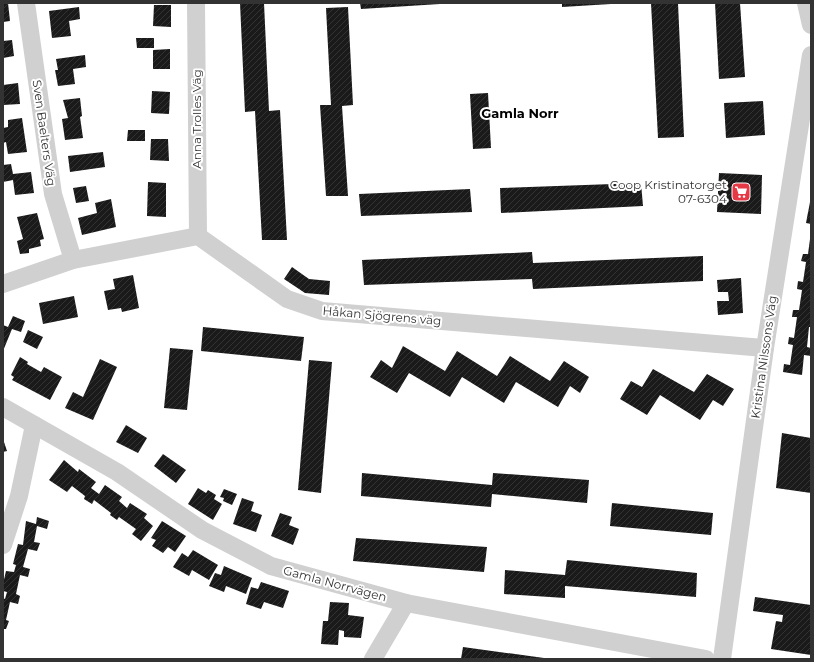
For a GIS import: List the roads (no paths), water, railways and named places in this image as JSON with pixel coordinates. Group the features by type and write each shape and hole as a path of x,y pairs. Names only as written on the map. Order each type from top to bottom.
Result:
{"street":[{"name":"Sven Baelters Väg","path":"26,3 53,194 72,260"},
{"name":"Anna Trolles Väg","path":"196,3 198,236"},
{"path":"806,3 811,24"},
{"name":"Kristina Nilssons Väg","path":"722,659 765,348 811,55"},
{"path":"3,284 72,260 198,236"},
{"name":"Håkan Sjögrens väg","path":"198,236 287,298 322,311 765,348"},
{"name":"Gamla Norrvägen","path":"3,407 117,472 202,530 271,566 406,603 706,659"},
{"path":"3,545 19,496 34,425"},
{"path":"373,659 406,603"}],"place":[{"name":"Coop Kristinatorget 07-6304","path":"741,192"}],"district":[{"name":"Gamla Norr","path":"520,113"}]}
